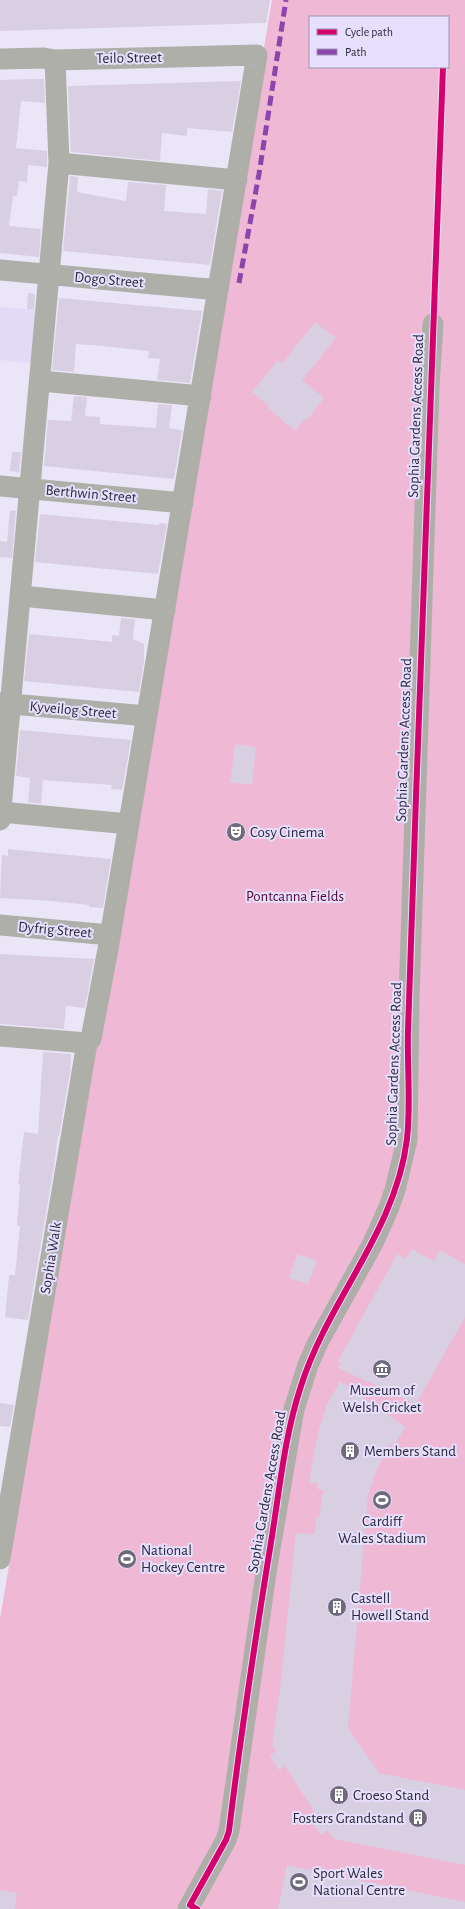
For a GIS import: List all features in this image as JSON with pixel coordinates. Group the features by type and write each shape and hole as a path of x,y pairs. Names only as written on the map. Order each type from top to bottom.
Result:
{"street":[{"name":"Teilo Street","path":"0,59 44,58 55,60 257,55"},
{"name":"Sophia Walk","path":"0,1559 87,1043 91,1039 129,824 257,55"},
{"path":"55,60 59,163 21,596 6,704 0,816 129,824"},
{"path":"59,163 237,180"},
{"name":"Dogo Street","path":"0,270 208,289 218,286"},
{"name":"Sophia Gardens Access Road","path":"188,1909 226,1840 229,1831 267,1566 288,1439 296,1402 308,1365 317,1344 373,1243 389,1207 395,1190 407,1140 409,982 429,386 433,324"},
{"path":"41,381 201,396"},
{"name":"Berthwin Street","path":"0,486 183,502"},
{"path":"21,596 165,610"},
{"name":"Kyveilog Street","path":"6,704 147,716"},
{"name":"Dyfrig Street","path":"0,925 110,935"},
{"path":"0,1036 87,1043"}],"shaded area":[{"path":"0,307 41,310 36,364 0,360"}],"green space":[{"name":"Pontcanna Fields","path":"272,0 465,0 465,1909 0,1909 0,1619"}],"building":[{"path":"0,0 270,0 266,23 0,31"},
{"path":"44,79 45,103 21,101 16,148 47,151 47,167 28,165 27,182 19,181 17,196 13,196 9,226 41,229 39,257 0,253 0,80"},
{"path":"241,81 232,132 187,128 187,136 162,133 160,161 71,152 68,86"},
{"path":"70,176 78,177 77,192 126,201 128,182 166,185 164,211 206,214 208,189 222,191 210,265 63,251"},
{"path":"28,293 35,294 34,309 27,309"},
{"path":"59,298 202,311 190,383 157,380 160,359 148,358 149,351 102,346 76,344 74,372 52,370"},
{"path":"315,322 336,338 302,380 324,398 307,420 305,419 295,431 252,392 278,360 282,364"},
{"path":"74,396 87,397 85,416 100,417 100,424 156,428 158,404 172,405 169,428 182,430 174,479 44,466 48,420 71,421"},
{"path":"12,452 21,452 19,472 10,471"},
{"path":"10,510 16,511 12,558 0,557 0,541 7,542"},
{"path":"40,514 159,525 159,523 167,524 158,574 35,562"},
{"path":"121,618 135,619 133,639 144,644 144,661 139,692 24,681 29,634 112,642 112,635 119,636"},
{"path":"20,730 131,740 122,790 111,789 112,785 43,780 41,804 28,802 30,778 16,776"},
{"path":"235,744 256,747 252,785 230,782"},
{"path":"8,849 111,859 103,908 51,901 0,898 2,855 8,856"},
{"path":"0,954 94,959 85,1008 66,1006 64,1029 0,1024"},
{"path":"43,1052 71,1054 70,1072 28,1320 5,1317 9,1275 15,1275 20,1226 17,1226 20,1184 18,1184 24,1132 38,1134"},
{"path":"411,1249 434,1261 440,1250 465,1264 465,1317 416,1404 338,1368 341,1363 338,1361 397,1254 406,1259"},
{"path":"297,1254 317,1261 308,1284 289,1278"},
{"path":"340,1381 405,1427 394,1446 390,1444 377,1469 368,1494 348,1728 379,1773 465,1790 465,1865 334,1839 327,1830 321,1835 311,1821 317,1816 285,1766 279,1770 270,1756 276,1751 272,1745 279,1698 296,1533 315,1534 316,1517 319,1518 323,1490 317,1489 317,1483 309,1483 313,1457 326,1407"},
{"path":"0,1403 14,1405 10,1427 0,1426"},
{"path":"287,1865 465,1902 465,1909 278,1909"},
{"path":"0,1890 17,1893 15,1909 0,1909"}],"marked path":[{"path":"239,283 259,174 286,0"}],"cycle path":[{"path":"197,1909 190,1905 226,1840 229,1831 249,1683 280,1479 295,1404 313,1354 327,1324 376,1235 390,1204 400,1172 407,1139 409,1112 408,1044 411,943 443,68"}],"place":[{"name":"Cosy Cinema","path":"236,832"},
{"name":"Museum of Welsh Cricket","path":"382,1369"},
{"name":"Members Stand","path":"350,1451"},
{"name":"Cardiff Wales Stadium","path":"382,1500"},
{"name":"National Hockey Centre","path":"127,1559"},
{"name":"Castell Howell Stand","path":"337,1607"},
{"name":"Croeso Stand","path":"339,1795"},
{"name":"Fosters Grandstand","path":"418,1818"},
{"name":"Sport Wales National Centre","path":"299,1882"}]}
